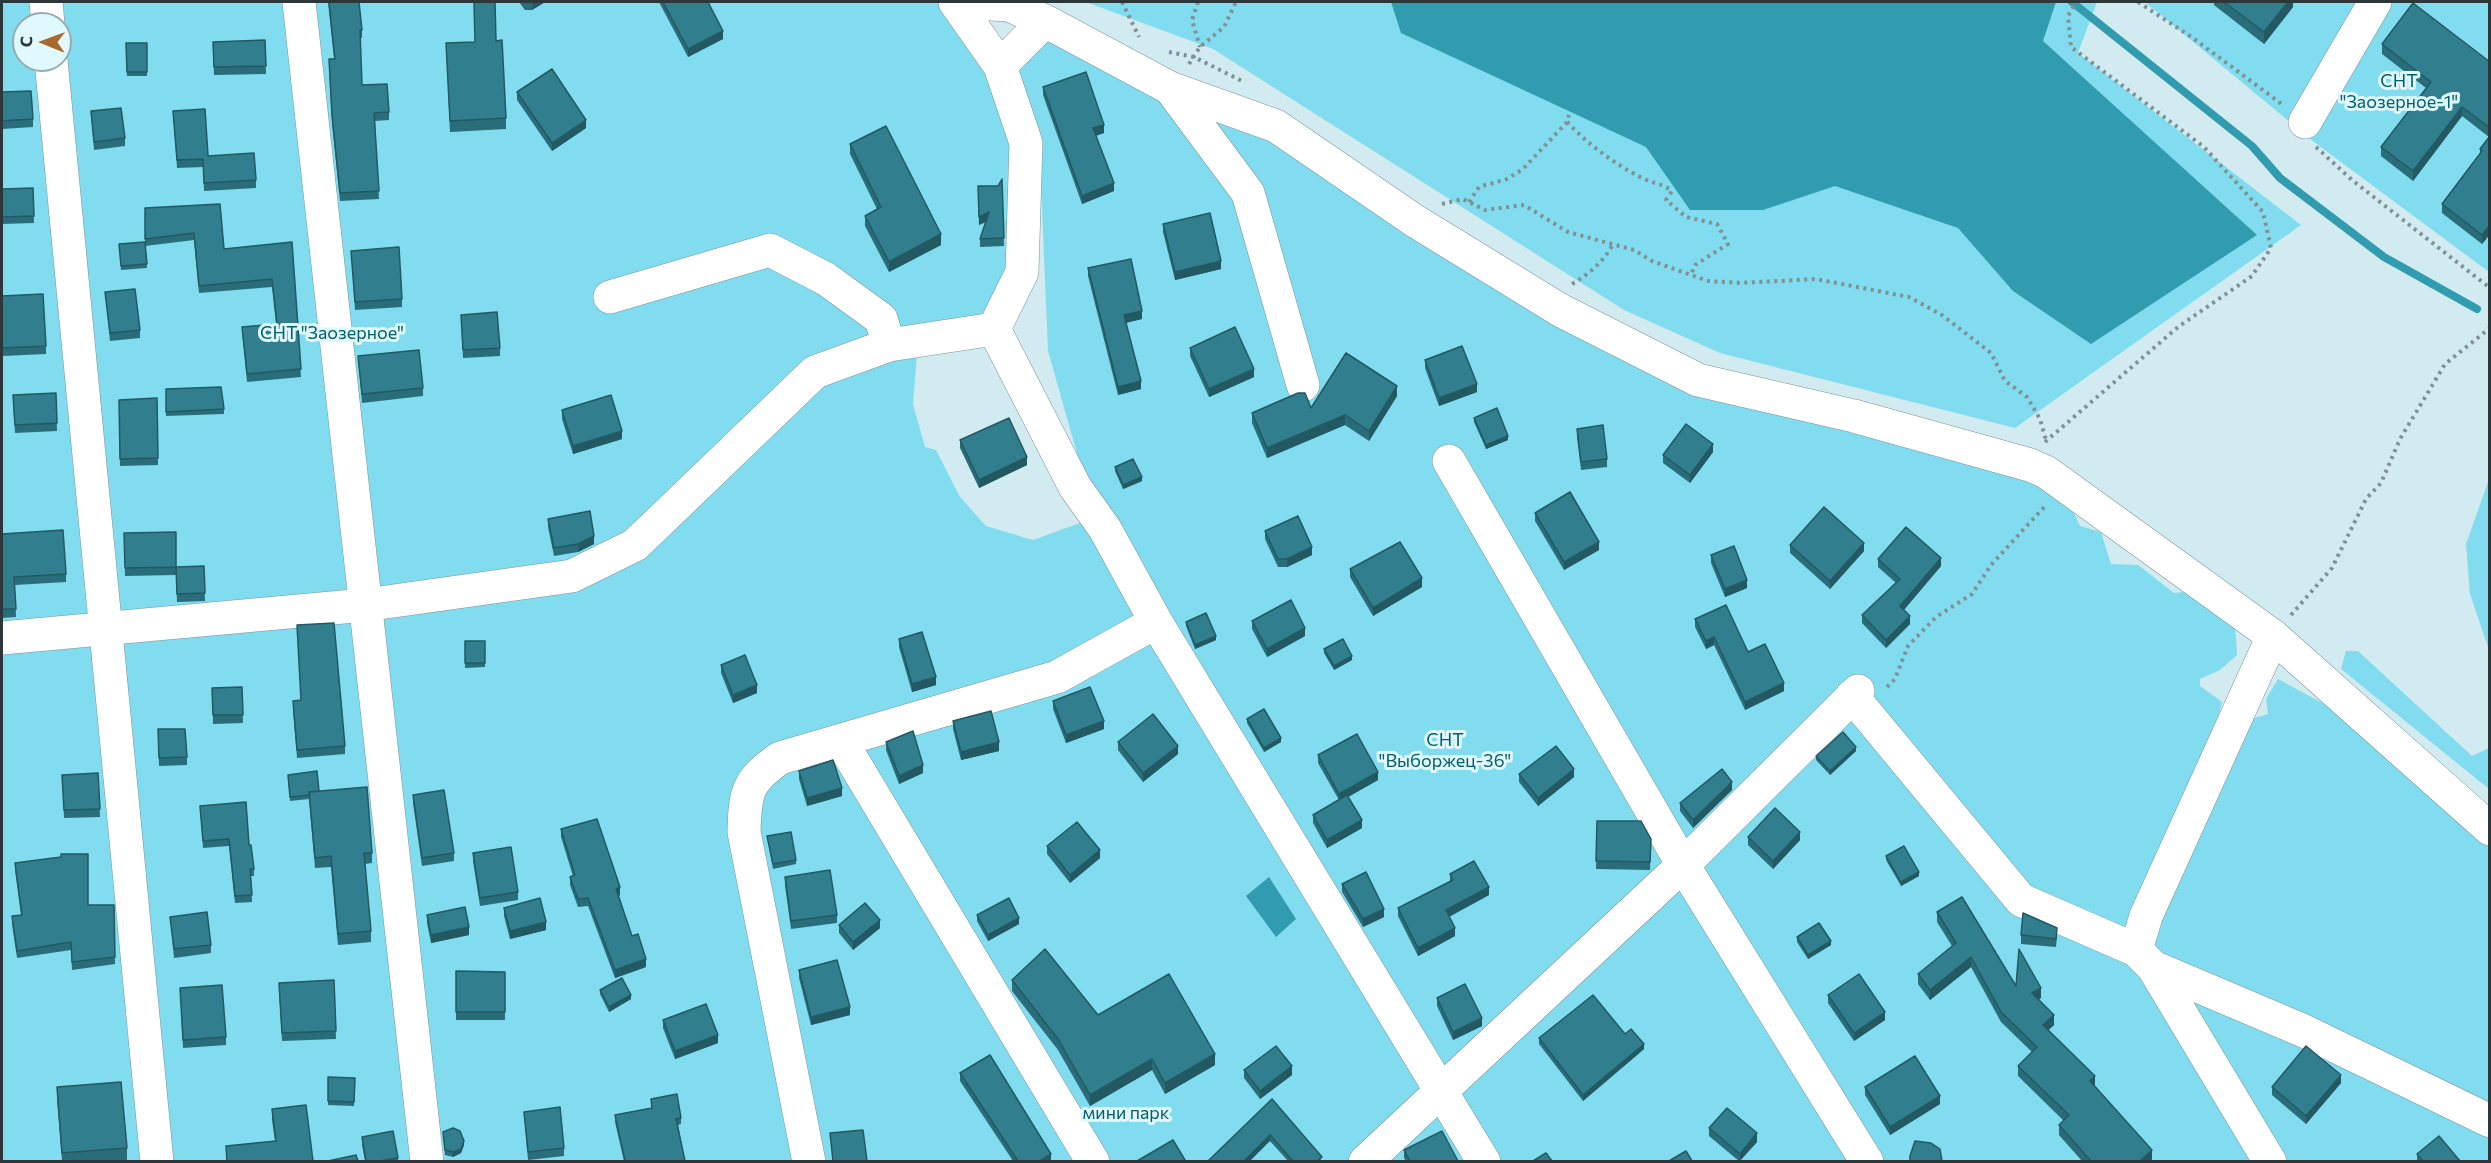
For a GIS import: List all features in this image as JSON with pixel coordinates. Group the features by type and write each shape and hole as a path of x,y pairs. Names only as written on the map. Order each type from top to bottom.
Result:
{"street":[{"path":"298,2 427,1161"},
{"path":"956,2 1009,5 1045,21 1170,88 1276,126 1415,221 1560,310 1698,380 1854,416 2038,453 2065,483 2273,636 2490,829"},
{"path":"956,2 1000,66 1026,142 1022,272 994,329"},
{"path":"2305,122 2375,2"},
{"path":"1000,66 1045,21"},
{"path":"52,72 157,1161"},
{"path":"1170,88 1248,193 1304,385"},
{"path":"610,297 770,250 826,279 881,319 889,345"},
{"path":"2,638 365,605 572,576 635,545 815,372 889,345 994,329"},
{"path":"994,329 1075,487 1105,529 1156,622 1484,1161"},
{"path":"1449,461 1683,865 1868,1161"},
{"path":"809,1161 744,832 745,801 757,774 780,758 1057,677 1156,622"},
{"path":"2270,1161 2145,959 2146,916 2273,636"},
{"path":"1365,1161 1858,699 2021,900 2304,1031 2490,1121"},
{"path":"841,741 1092,1161"}],"path":[{"path":"1122,2 1141,41"},
{"path":"1198,2 1192,20 1200,47"},
{"path":"1170,88 1200,47 1224,27 1236,2"},
{"path":"2038,453 2178,327 2252,276 2271,248 2263,213 2204,147 2071,47 2068,16 2076,2"},
{"path":"2138,2 2193,38 2305,122 2313,145 2344,173 2490,288"},
{"path":"1165,52 1194,57 1245,82"},
{"path":"1469,202 1479,187 1507,179 1523,169 1567,122 1569,115"},
{"path":"1567,122 1589,145 1618,164 1644,179 1667,187 1672,191 1666,200 1686,217 1717,224 1728,244 1695,265 1691,275"},
{"path":"1444,212 1435,205 1464,199 1485,210 1524,206 1568,232 1612,246 1634,250 1652,261 1708,281 1726,283 1816,279 1909,297 1942,315 1991,353 2005,381 2027,397 2040,419 2038,453"},
{"path":"1578,291 1566,287 1588,274 1604,259 1612,246"},
{"path":"2273,636 2332,568 2366,499 2381,483 2400,439 2445,364 2490,328"},
{"path":"1858,699 1894,679 1908,646 1936,617 1972,594 1991,565 2065,483"}],"green space":[{"path":"2,2 955,2 1026,143 1022,272 994,329 918,341 913,404 925,447 936,450 960,497 986,526 1033,540 1110,512 1080,464 1048,351 1041,185 1003,62 1051,24 1231,108 1698,380 2018,462 2067,498 2080,526 2101,532 2111,564 2138,565 2174,593 2194,591 2235,625 2237,655 2220,670 2200,679 2200,686 2222,702 2213,742 2251,719 2268,714 2266,699 2278,679 2326,705 2489,842 2489,1161 2,1162"},
{"path":"1086,2 2097,2 2078,53 2301,225 2015,428 1720,353 1624,310 1213,49"},
{"name":"СНТ \"Заозерное-1\"","path":"2145,2 2489,2 2489,272 2314,142"},
{"path":"2489,479 2490,650 2470,594 2466,544"},
{"path":"2346,651 2358,651 2472,756 2489,748 2489,789 2341,669"}],"shaded area":[{"path":"1391,2 2056,2 2043,41 2257,235 2091,344 2013,291 1958,228 1835,186 1763,210 1690,210 1646,147 1401,33"},
{"path":"1269,877 1296,919 1276,937 1246,896"}],"building":[{"path":"329,2 359,2 362,30 360,30 362,85 387,84 389,112 374,113 379,191 340,193 332,115 329,59 335,59"},
{"path":"474,2 495,2 496,41 502,40 506,118 450,121 446,43 475,42"},
{"path":"663,2 708,2 723,31 688,49"},
{"path":"2224,2 2288,2 2264,32"},
{"path":"2413,3 2490,62 2490,128 2462,107 2413,171 2381,147 2431,82 2382,44"},
{"path":"265,40 266,66 214,67 213,42"},
{"path":"126,43 147,43 147,72 127,72"},
{"path":"552,69 586,120 552,143 517,92"},
{"path":"1086,72 1104,125 1093,128 1114,183 1082,196 1043,87"},
{"path":"31,91 33,119 2,121 2,92"},
{"path":"121,108 125,138 94,142 91,111"},
{"path":"205,109 208,156 254,153 256,180 204,183 203,159 177,160 173,111"},
{"path":"886,126 941,234 889,262 865,216 881,207 850,144"},
{"path":"2490,136 2490,225 2482,235 2442,204 2482,151 2480,149"},
{"path":"1002,179 1004,238 980,239 989,212 979,217 978,186 998,186"},
{"path":"33,188 34,216 2,217 2,189"},
{"path":"220,204 224,249 292,242 301,369 247,374 242,327 277,324 272,279 199,286 194,233 145,239 145,208"},
{"path":"1210,213 1221,261 1175,272 1163,224"},
{"path":"145,242 147,264 121,266 119,244"},
{"path":"399,247 402,299 355,302 351,251"},
{"path":"1131,259 1142,311 1124,315 1141,381 1118,387 1088,268"},
{"path":"135,289 140,330 110,333 105,292"},
{"path":"43,294 46,346 2,348 2,296"},
{"path":"497,312 500,348 463,350 461,315"},
{"path":"1235,327 1254,369 1209,389 1190,348"},
{"path":"1462,346 1477,384 1439,398 1425,360"},
{"path":"419,350 423,388 362,394 358,356"},
{"path":"1346,353 1397,386 1369,431 1345,415 1267,448 1252,413 1298,393 1305,393 1311,408"},
{"path":"221,387 224,409 166,412 166,389"},
{"path":"56,393 57,423 15,425 13,395"},
{"path":"611,395 622,431 573,446 562,410"},
{"path":"157,398 158,458 120,459 119,400"},
{"path":"1497,408 1508,436 1486,445 1474,418"},
{"path":"1009,418 1027,457 979,480 960,440"},
{"path":"1686,424 1713,444 1690,475 1663,455"},
{"path":"1603,425 1607,459 1581,462 1577,429"},
{"path":"1133,459 1142,477 1123,485 1115,467"},
{"path":"1570,492 1599,542 1564,562 1535,513"},
{"path":"1824,507 1864,543 1830,581 1790,545"},
{"path":"590,511 594,536 578,544 554,548 548,519"},
{"path":"1298,516 1312,547 1287,559 1278,559 1265,531"},
{"path":"1906,527 1941,558 1900,606 1910,616 1886,640 1862,615 1900,579 1878,559"},
{"path":"63,530 66,574 14,577 16,609 2,609 2,534"},
{"path":"176,532 176,567 125,568 124,533"},
{"path":"1400,542 1422,578 1373,608 1350,569"},
{"path":"1734,546 1747,580 1725,589 1711,555"},
{"path":"204,566 205,593 177,594 176,567"},
{"path":"1291,600 1305,628 1267,649 1252,621"},
{"path":"1726,605 1748,652 1765,644 1784,683 1745,702 1714,637 1706,641 1695,619"},
{"path":"1206,613 1216,636 1195,645 1186,622"},
{"path":"334,623 345,746 297,750 293,701 301,700 297,625"},
{"path":"922,632 936,677 912,684 899,639"},
{"path":"1343,639 1352,656 1334,666 1324,649"},
{"path":"465,641 485,641 485,663 465,663"},
{"path":"745,655 757,685 733,695 721,665"},
{"path":"242,687 243,715 213,715 212,688"},
{"path":"1090,687 1104,721 1066,735 1053,701"},
{"path":"1264,709 1281,738 1264,748 1247,719"},
{"path":"991,711 999,742 961,752 953,721"},
{"path":"1153,714 1178,746 1143,773 1118,742"},
{"path":"158,729 185,729 187,757 159,758"},
{"path":"913,731 923,765 899,776 886,742"},
{"path":"1843,732 1856,747 1830,771 1816,756"},
{"path":"1357,734 1378,772 1339,794 1318,755"},
{"path":"1556,746 1574,769 1538,798 1519,774"},
{"path":"833,760 842,788 807,798 799,771"},
{"path":"1722,769 1732,782 1693,820 1680,803"},
{"path":"317,771 319,791 309,792 310,795 290,797 288,775"},
{"path":"98,773 100,809 64,810 62,775"},
{"path":"367,787 372,853 364,853 371,931 338,934 331,856 315,858 309,792"},
{"path":"444,790 454,853 422,858 413,795"},
{"path":"1347,795 1362,820 1327,840 1313,815"},
{"path":"246,802 249,845 251,845 254,869 250,869 252,895 235,896 229,839 203,841 200,806"},
{"path":"1775,808 1800,832 1773,861 1748,837"},
{"path":"597,819 620,887 616,889 632,936 638,934 646,959 615,970 588,898 578,899 570,877 575,875 561,829"},
{"path":"1597,821 1641,821 1651,839 1650,862 1596,861"},
{"path":"1077,822 1100,850 1070,875 1047,846"},
{"path":"791,832 796,860 773,864 767,836"},
{"path":"1904,846 1919,872 1901,882 1886,856"},
{"path":"511,847 518,892 480,898 473,853"},
{"path":"61,854 88,854 88,905 114,905 115,957 72,962 71,942 17,951 12,916 22,915 15,863 61,857"},
{"path":"1474,861 1489,887 1446,910 1455,928 1418,948 1398,908 1453,880 1450,874"},
{"path":"830,870 837,915 791,921 785,877"},
{"path":"1366,872 1384,909 1363,919 1342,884"},
{"path":"1962,897 2016,986 2019,949 2041,988 2032,993 2054,1015 2043,1025 2095,1076 2090,1081 2152,1150 2140,1161 2091,1161 2059,1125 2069,1115 2018,1066 2037,1047 2001,1012 1971,957 1930,990 1918,974 1956,943 1937,912"},
{"path":"540,898 546,922 510,931 504,908"},
{"path":"1009,898 1019,918 988,935 977,915"},
{"path":"865,903 880,920 853,942 839,925"},
{"path":"465,907 469,927 431,935 427,915"},
{"path":"207,912 211,945 174,949 170,917"},
{"path":"2023,913 2057,928 2056,939 2021,935"},
{"path":"1819,923 1831,941 1808,955 1797,937"},
{"path":"1045,949 1098,1015 1169,974 1215,1054 1165,1083 1152,1059 1090,1095 1058,1039 1012,980"},
{"path":"837,960 850,1007 811,1017 799,970"},
{"path":"456,971 505,972 505,1012 456,1012"},
{"path":"1859,974 1885,1012 1854,1033 1828,995"},
{"path":"622,978 631,995 609,1007 600,990"},
{"path":"334,980 336,1031 282,1033 279,983"},
{"path":"1465,984 1482,1018 1453,1032 1437,998"},
{"path":"222,985 226,1037 183,1040 180,988"},
{"path":"1593,995 1625,1034 1631,1029 1644,1044 1583,1095 1539,1038"},
{"path":"706,1004 718,1035 675,1051 663,1020"},
{"path":"1276,1046 1292,1066 1260,1091 1244,1070"},
{"path":"2306,1046 2341,1075 2306,1116 2272,1087"},
{"path":"990,1055 1051,1154 1040,1161 1018,1161 960,1073"},
{"path":"1915,1056 1940,1096 1890,1127 1865,1087"},
{"path":"328,1077 355,1078 354,1102 328,1101"},
{"path":"121,1082 127,1148 62,1153 57,1087"},
{"path":"677,1094 681,1118 676,1119 685,1161 625,1161 615,1115 652,1108 651,1099"},
{"path":"1272,1099 1322,1157 1317,1161 1293,1161 1270,1135 1244,1161 1208,1161"},
{"path":"306,1105 313,1161 227,1161 226,1146 276,1141 272,1109"},
{"path":"560,1107 564,1148 528,1152 524,1112"},
{"path":"1727,1108 1757,1133 1740,1154 1709,1128"},
{"path":"453,1128 460,1131 464,1141 461,1149 453,1152 445,1150 443,1132"},
{"path":"863,1130 867,1161 833,1161 830,1133"},
{"path":"393,1131 398,1158 366,1161 362,1137"},
{"path":"1442,1131 1458,1161 1410,1161 1404,1150"},
{"path":"2439,1136 2460,1161 2423,1161 2417,1154"},
{"path":"1173,1140 1185,1160 1137,1161"},
{"path":"1915,1141 1931,1143 1940,1149 1942,1161 1910,1161"},
{"path":"1686,1151 1692,1161 1669,1161"},
{"path":"1546,1153 1552,1161 1533,1161"},
{"path":"356,1155 358,1161 328,1161"}],"waterway":[{"path":"2072,2 2252,146 2280,178 2384,257 2477,309"}],"park label":[{"name":"СНТ \"Заозерное\"","path":"332,333"},
{"name":"СНТ \"Выборжец-36\"","path":"1445,750"},
{"name":"мини парк","path":"1126,1113"}]}
